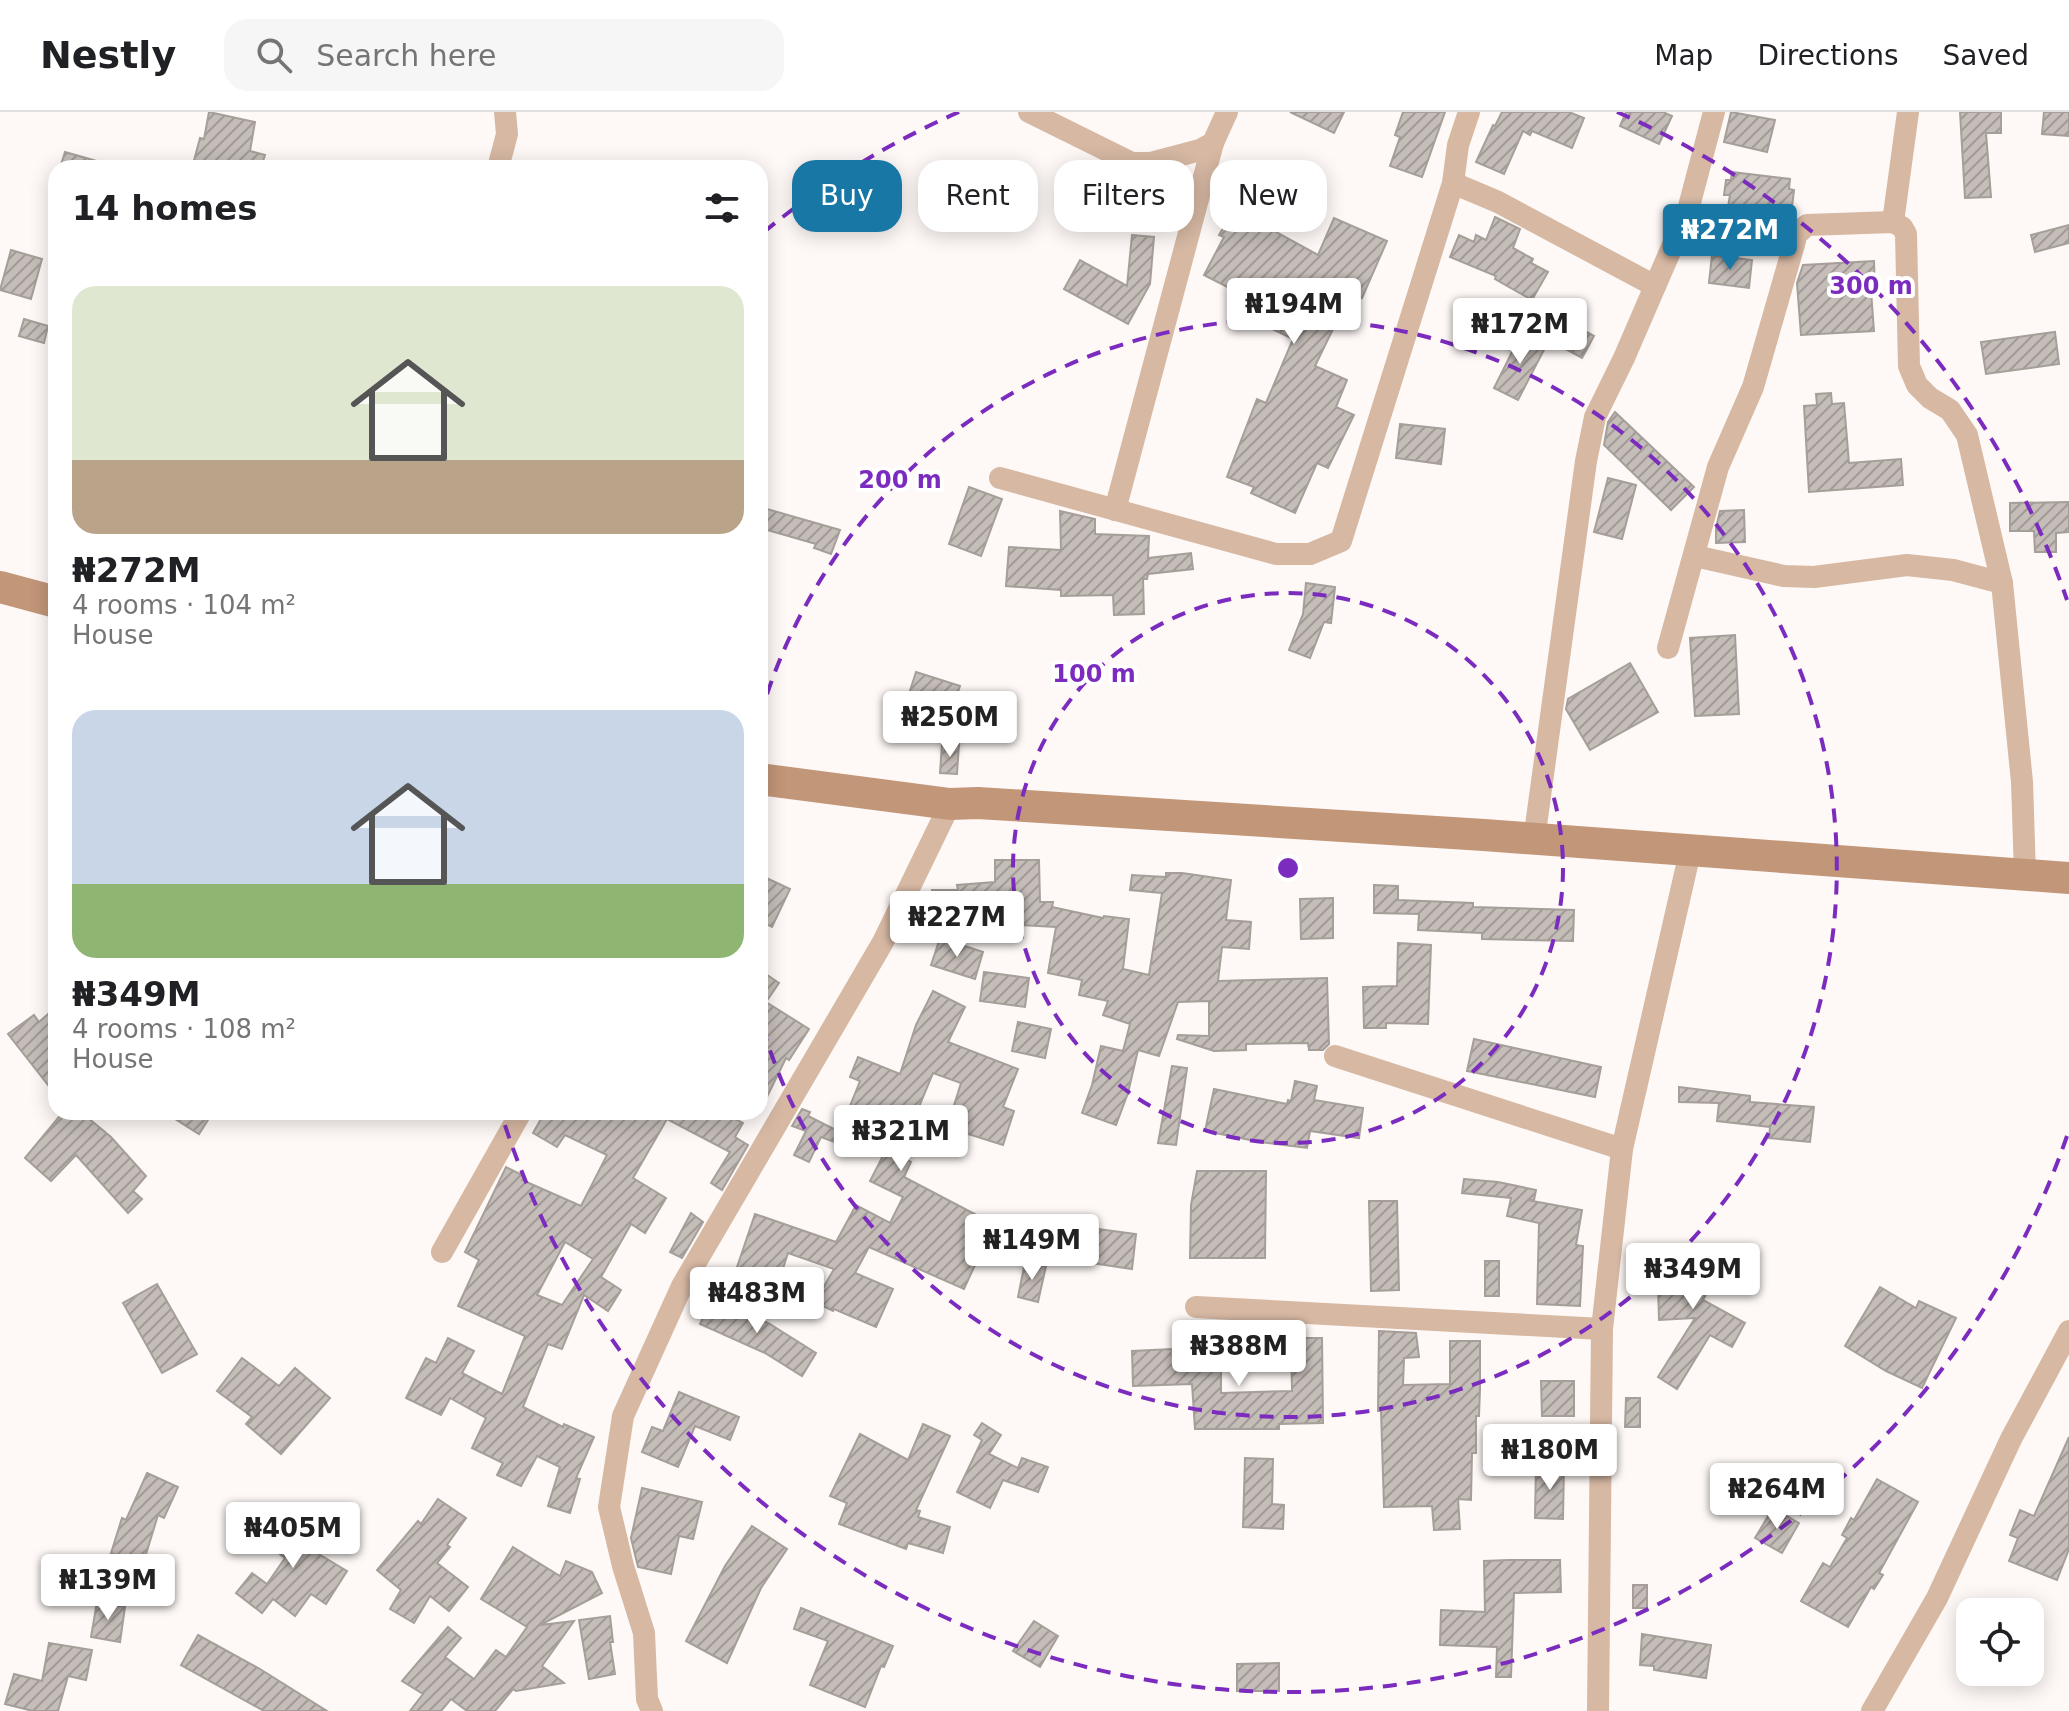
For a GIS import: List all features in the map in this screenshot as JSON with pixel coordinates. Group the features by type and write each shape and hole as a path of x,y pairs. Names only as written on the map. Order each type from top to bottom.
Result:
{"main road":[{"path":"0,587 48,600"},
{"path":"768,780 950,804 978,803 2069,878"}],"street":[{"path":"500,160 507,134 505,112"},
{"path":"1029,112 1126,160"},
{"path":"1115,510 1213,143 1227,112"},
{"path":"1000,478 1276,554 1310,554 1341,541 1453,183 1458,145 1469,112"},
{"path":"1534,840 1586,461 1595,417 1688,210 1714,112"},
{"path":"1893,222 1908,112"},
{"path":"1163,160 1200,150 1213,143"},
{"path":"1453,183 1498,202 1655,286"},
{"path":"1194,196 1198,198"},
{"path":"1668,648 1718,467 1753,387 1797,234 1807,225 1893,222 1902,227 1906,234 1909,366 1917,385 1930,398 1950,410 1967,435 2002,583 2022,782 2025,874"},
{"path":"1695,556 1784,576 1814,577 1907,565 1953,570 2002,583"},
{"path":"652,1711 647,1699 644,1633 609,1507 623,1416 682,1286 883,942 950,804"},
{"path":"1598,1711 1602,1329 1622,1149 1690,852"},
{"path":"1335,1056 1622,1149"},
{"path":"442,1252 516,1120"},
{"path":"1196,1307 1602,1329"},
{"path":"1872,1711 1937,1598 2011,1439 2069,1331"}],"building":[{"path":"209,112 255,122 250,151 265,155 263,160 194,160 200,138 204,139"},
{"path":"1290,112 1344,112 1334,133"},
{"path":"1403,112 1445,112 1422,177 1390,166 1400,137 1395,135"},
{"path":"1502,112 1569,112 1584,118 1572,148 1532,131 1530,135 1523,131 1504,174 1476,162"},
{"path":"1626,112 1663,112 1672,116 1659,144 1620,126"},
{"path":"1731,112 1775,120 1767,152 1724,142"},
{"path":"1960,112 2001,112 2001,133 1986,133 1991,197 1965,198"},
{"path":"2044,112 2069,112 2069,136 2042,134"},
{"path":"65,152 93,160 62,160"},
{"path":"1732,172 1790,179 1789,189 1794,190 1792,207 1787,206 1786,214 1728,207 1730,195 1724,195 1726,180 1731,180"},
{"path":"1495,217 1520,229 1513,248 1548,272 1532,300 1495,279 1496,276 1450,257 1459,235 1474,242 1476,235 1486,240"},
{"path":"1334,218 1387,241 1362,298 1350,294 1315,366 1347,380 1336,407 1354,415 1328,468 1317,463 1295,513 1251,493 1254,487 1227,477 1257,399 1266,403 1293,339 1243,315 1251,299 1204,275 1224,237 1219,235 1221,232 1276,232 1318,255"},
{"path":"2069,225 2069,243 2035,252 2031,235"},
{"path":"1132,235 1154,237 1150,284 1128,324 1064,289 1080,260 1127,286"},
{"path":"11,250 42,259 31,299 0,290"},
{"path":"1712,255 1752,260 1749,288 1709,283"},
{"path":"1874,261 1875,291 1871,291 1874,331 1801,335 1797,283 1803,265"},
{"path":"24,319 48,326 44,343 19,336"},
{"path":"1563,319 1594,336 1582,358 1551,341"},
{"path":"1522,332 1547,344 1518,400 1494,388"},
{"path":"2055,332 2059,364 1986,374 1981,342"},
{"path":"1831,393 1832,404 1844,403 1849,463 1901,459 1903,485 1809,492 1804,406 1817,405 1816,394"},
{"path":"1615,412 1694,487 1671,510 1604,445 1608,422"},
{"path":"1400,424 1445,429 1441,464 1396,458"},
{"path":"1608,478 1636,485 1622,539 1594,532"},
{"path":"969,487 1002,499 981,556 949,544"},
{"path":"2069,502 2069,532 2056,533 2056,552 2035,552 2034,531 2010,531 2010,503"},
{"path":"768,509 840,530 831,554 814,548 816,544 768,530"},
{"path":"1744,510 1745,542 1716,543 1720,511"},
{"path":"1060,511 1095,519 1095,534 1149,536 1148,558 1191,553 1193,569 1148,574 1147,579 1143,579 1144,614 1114,615 1113,595 1061,596 1061,590 1006,586 1009,547 1061,550"},
{"path":"1306,583 1335,587 1331,623 1324,622 1310,658 1289,650 1303,614"},
{"path":"1735,635 1739,714 1695,716 1690,638"},
{"path":"1630,663 1658,712 1590,750 1566,709 1568,699"},
{"path":"916,672 960,686 949,720 905,706"},
{"path":"942,744 959,744 957,774 940,773"},
{"path":"995,860 1039,860 1040,902 1053,902 1052,907 1103,918 1129,919 1123,969 1149,975 1162,893 1130,890 1132,875 1166,877 1166,873 1182,873 1231,880 1226,920 1251,922 1249,949 1222,947 1218,981 1327,978 1329,1044 1323,1050 1309,1050 1308,1043 1246,1044 1246,1050 1214,1051 1177,1039 1178,1035 1209,1036 1209,1001 1178,1002 1159,1056 1138,1050 1128,1093 1116,1125 1082,1113 1101,1046 1123,1051 1130,1024 1103,1015 1108,1001 1079,995 1082,980 1048,973 1056,927 1019,925 1020,934 996,935 995,921 944,925 945,922 932,922 932,890 958,890 957,885 995,882"},
{"path":"768,879 790,889 772,927 768,925"},
{"path":"1374,885 1398,886 1398,900 1473,903 1473,907 1574,910 1573,941 1482,939 1482,933 1418,930 1419,914 1374,913"},
{"path":"1333,898 1333,938 1301,939 1300,899"},
{"path":"940,938 983,952 975,979 931,965"},
{"path":"1398,943 1431,945 1428,1024 1386,1023 1386,1028 1364,1028 1363,987 1397,986"},
{"path":"984,972 1029,978 1025,1007 980,1001"},
{"path":"768,975 779,983 768,999"},
{"path":"933,991 965,1007 948,1042 1018,1069 1003,1107 1014,1111 1003,1145 965,1133 956,1156 940,1150 961,1083 933,1073 899,1155 911,1162 904,1177 988,1221 967,1262 975,1265 964,1289 869,1247 855,1273 893,1289 876,1327 815,1302 834,1269 788,1253 779,1281 737,1267 755,1214 836,1242 856,1205 890,1223 903,1197 870,1181 890,1142 844,1121 860,1081 850,1077 858,1057 900,1074 916,1025"},
{"path":"768,1003 809,1029 789,1060 786,1058 768,1095"},
{"path":"48,1014 48,1085 8,1034 34,1015 39,1022"},
{"path":"1018,1022 1051,1029 1045,1058 1012,1051"},
{"path":"1474,1039 1601,1067 1595,1097 1467,1071"},
{"path":"1172,1066 1187,1068 1176,1145 1158,1143"},
{"path":"1295,1081 1317,1086 1314,1100 1363,1108 1359,1138 1310,1131 1307,1148 1205,1131 1214,1089 1287,1104 1288,1100 1291,1101"},
{"path":"1679,1087 1750,1096 1750,1102 1814,1107 1810,1142 1769,1138 1770,1127 1717,1121 1719,1103 1679,1102"},
{"path":"802,1109 810,1112 808,1116 844,1134 840,1144 821,1137 809,1162 794,1155 806,1131 792,1126"},
{"path":"56,1120 91,1120 111,1137 146,1176 133,1191 142,1199 128,1213 76,1155 51,1181 25,1158"},
{"path":"177,1120 208,1120 199,1134"},
{"path":"540,1120 666,1120 633,1178 666,1198 645,1233 631,1224 601,1277 621,1290 608,1311 584,1295 562,1349 548,1344 523,1407 563,1427 564,1424 594,1437 576,1478 580,1479 570,1513 548,1506 560,1467 537,1456 521,1486 497,1475 503,1463 472,1448 486,1418 450,1398 441,1415 406,1398 426,1358 436,1363 448,1338 474,1351 462,1373 502,1394 525,1336 458,1306 479,1260 465,1252 506,1167 524,1176 522,1180 581,1206 607,1155 565,1135 557,1147 533,1133","holes":["565,1242 593,1259 562,1305 537,1295"]},
{"path":"669,1120 737,1120 743,1123 735,1137 748,1145 722,1190 711,1183 730,1152"},
{"path":"1197,1171 1266,1171 1265,1258 1190,1258 1191,1205"},
{"path":"1464,1179 1536,1190 1534,1200 1527,1200 1582,1210 1576,1245 1583,1246 1580,1306 1537,1304 1539,1223 1507,1216 1511,1198 1462,1193"},
{"path":"1369,1201 1397,1201 1399,1290 1371,1291"},
{"path":"691,1213 703,1222 682,1258 670,1252"},
{"path":"1076,1226 1136,1234 1132,1269 1071,1260"},
{"path":"1682,1245 1721,1263 1703,1300 1745,1323 1732,1347 1710,1335 1677,1389 1658,1377 1695,1318 1659,1320 1658,1285 1663,1285"},
{"path":"1485,1261 1499,1261 1499,1296 1485,1296"},
{"path":"1025,1262 1046,1266 1038,1302 1018,1297"},
{"path":"157,1284 197,1354 162,1373 123,1303"},
{"path":"1880,1287 1916,1308 1919,1301 1956,1318 1922,1388 1845,1346"},
{"path":"713,1296 770,1324 816,1353 802,1376 765,1353 700,1324"},
{"path":"1379,1331 1416,1333 1419,1357 1404,1358 1403,1385 1450,1384 1450,1341 1480,1341 1479,1416 1476,1416 1476,1453 1472,1453 1471,1500 1458,1499 1460,1529 1434,1530 1432,1506 1384,1507 1381,1411 1378,1411"},
{"path":"1291,1338 1322,1338 1323,1423 1279,1424 1279,1429 1195,1429 1192,1384 1133,1386 1132,1351 1172,1349 1172,1356 1201,1356 1201,1344 1221,1344 1221,1393 1292,1391"},
{"path":"242,1358 279,1386 295,1368 330,1398 281,1454 246,1424 252,1417 217,1391"},
{"path":"1541,1381 1574,1381 1574,1416 1542,1416"},
{"path":"679,1392 739,1417 730,1440 695,1426 678,1467 642,1452 652,1427 663,1431"},
{"path":"1626,1398 1640,1398 1640,1427 1625,1427"},
{"path":"982,1423 1001,1435 989,1454 1018,1468 1022,1458 1048,1467 1038,1492 1003,1480 990,1508 957,1492 982,1440 974,1435"},
{"path":"923,1424 950,1436 916,1510 920,1511 918,1517 950,1527 943,1553 908,1543 906,1549 839,1524 847,1503 830,1496 860,1434 908,1460"},
{"path":"2069,1437 2069,1549 2057,1580 2009,1561 2018,1538 2010,1535 2020,1510 2034,1516"},
{"path":"1245,1458 1273,1459 1272,1504 1284,1505 1283,1529 1243,1527"},
{"path":"1536,1465 1564,1465 1563,1519 1535,1518"},
{"path":"147,1473 178,1487 164,1518 158,1515 143,1564 111,1553 122,1518 126,1520"},
{"path":"1877,1479 1918,1502 1879,1573 1883,1575 1874,1589 1871,1587 1848,1627 1801,1601 1823,1563 1830,1567 1847,1538 1842,1535 1851,1518 1854,1520"},
{"path":"642,1488 702,1502 693,1539 679,1536 671,1574 638,1567 631,1538"},
{"path":"438,1499 466,1518 437,1563 468,1587 449,1611 430,1596 414,1623 390,1609 401,1590 377,1570 418,1521 421,1524"},
{"path":"1773,1508 1799,1523 1782,1553 1755,1538"},
{"path":"280,1512 304,1532 306,1528 325,1541 317,1553 347,1571 326,1604 311,1594 295,1616 273,1599 262,1613 236,1593 252,1573 267,1584 285,1558 259,1538"},
{"path":"752,1526 787,1549 761,1588 727,1663 686,1641 725,1566"},
{"path":"513,1547 560,1576 566,1561 592,1572 602,1593 540,1625 574,1621 542,1666 564,1683 513,1689 495,1711 467,1711 451,1699 441,1711 410,1711 423,1694 402,1681 448,1627 461,1638 445,1657 474,1679 496,1650 506,1657 527,1627 481,1599"},
{"path":"1560,1560 1561,1592 1514,1593 1511,1677 1496,1677 1497,1647 1440,1645 1441,1610 1485,1612 1484,1561"},
{"path":"1633,1585 1647,1585 1647,1608 1633,1608"},
{"path":"97,1602 125,1607 120,1642 91,1637"},
{"path":"801,1608 893,1646 884,1667 881,1666 865,1707 810,1685 828,1641 794,1629"},
{"path":"610,1616 615,1674 589,1679 579,1620"},
{"path":"1034,1621 1058,1636 1040,1667 1013,1651"},
{"path":"1642,1634 1711,1645 1706,1678 1640,1665"},
{"path":"198,1635 327,1711 264,1711 181,1665"},
{"path":"49,1643 92,1650 86,1680 68,1676 58,1711 33,1711 5,1704 14,1674 42,1681"},
{"path":"1279,1663 1279,1691 1237,1691 1237,1664"}]}
